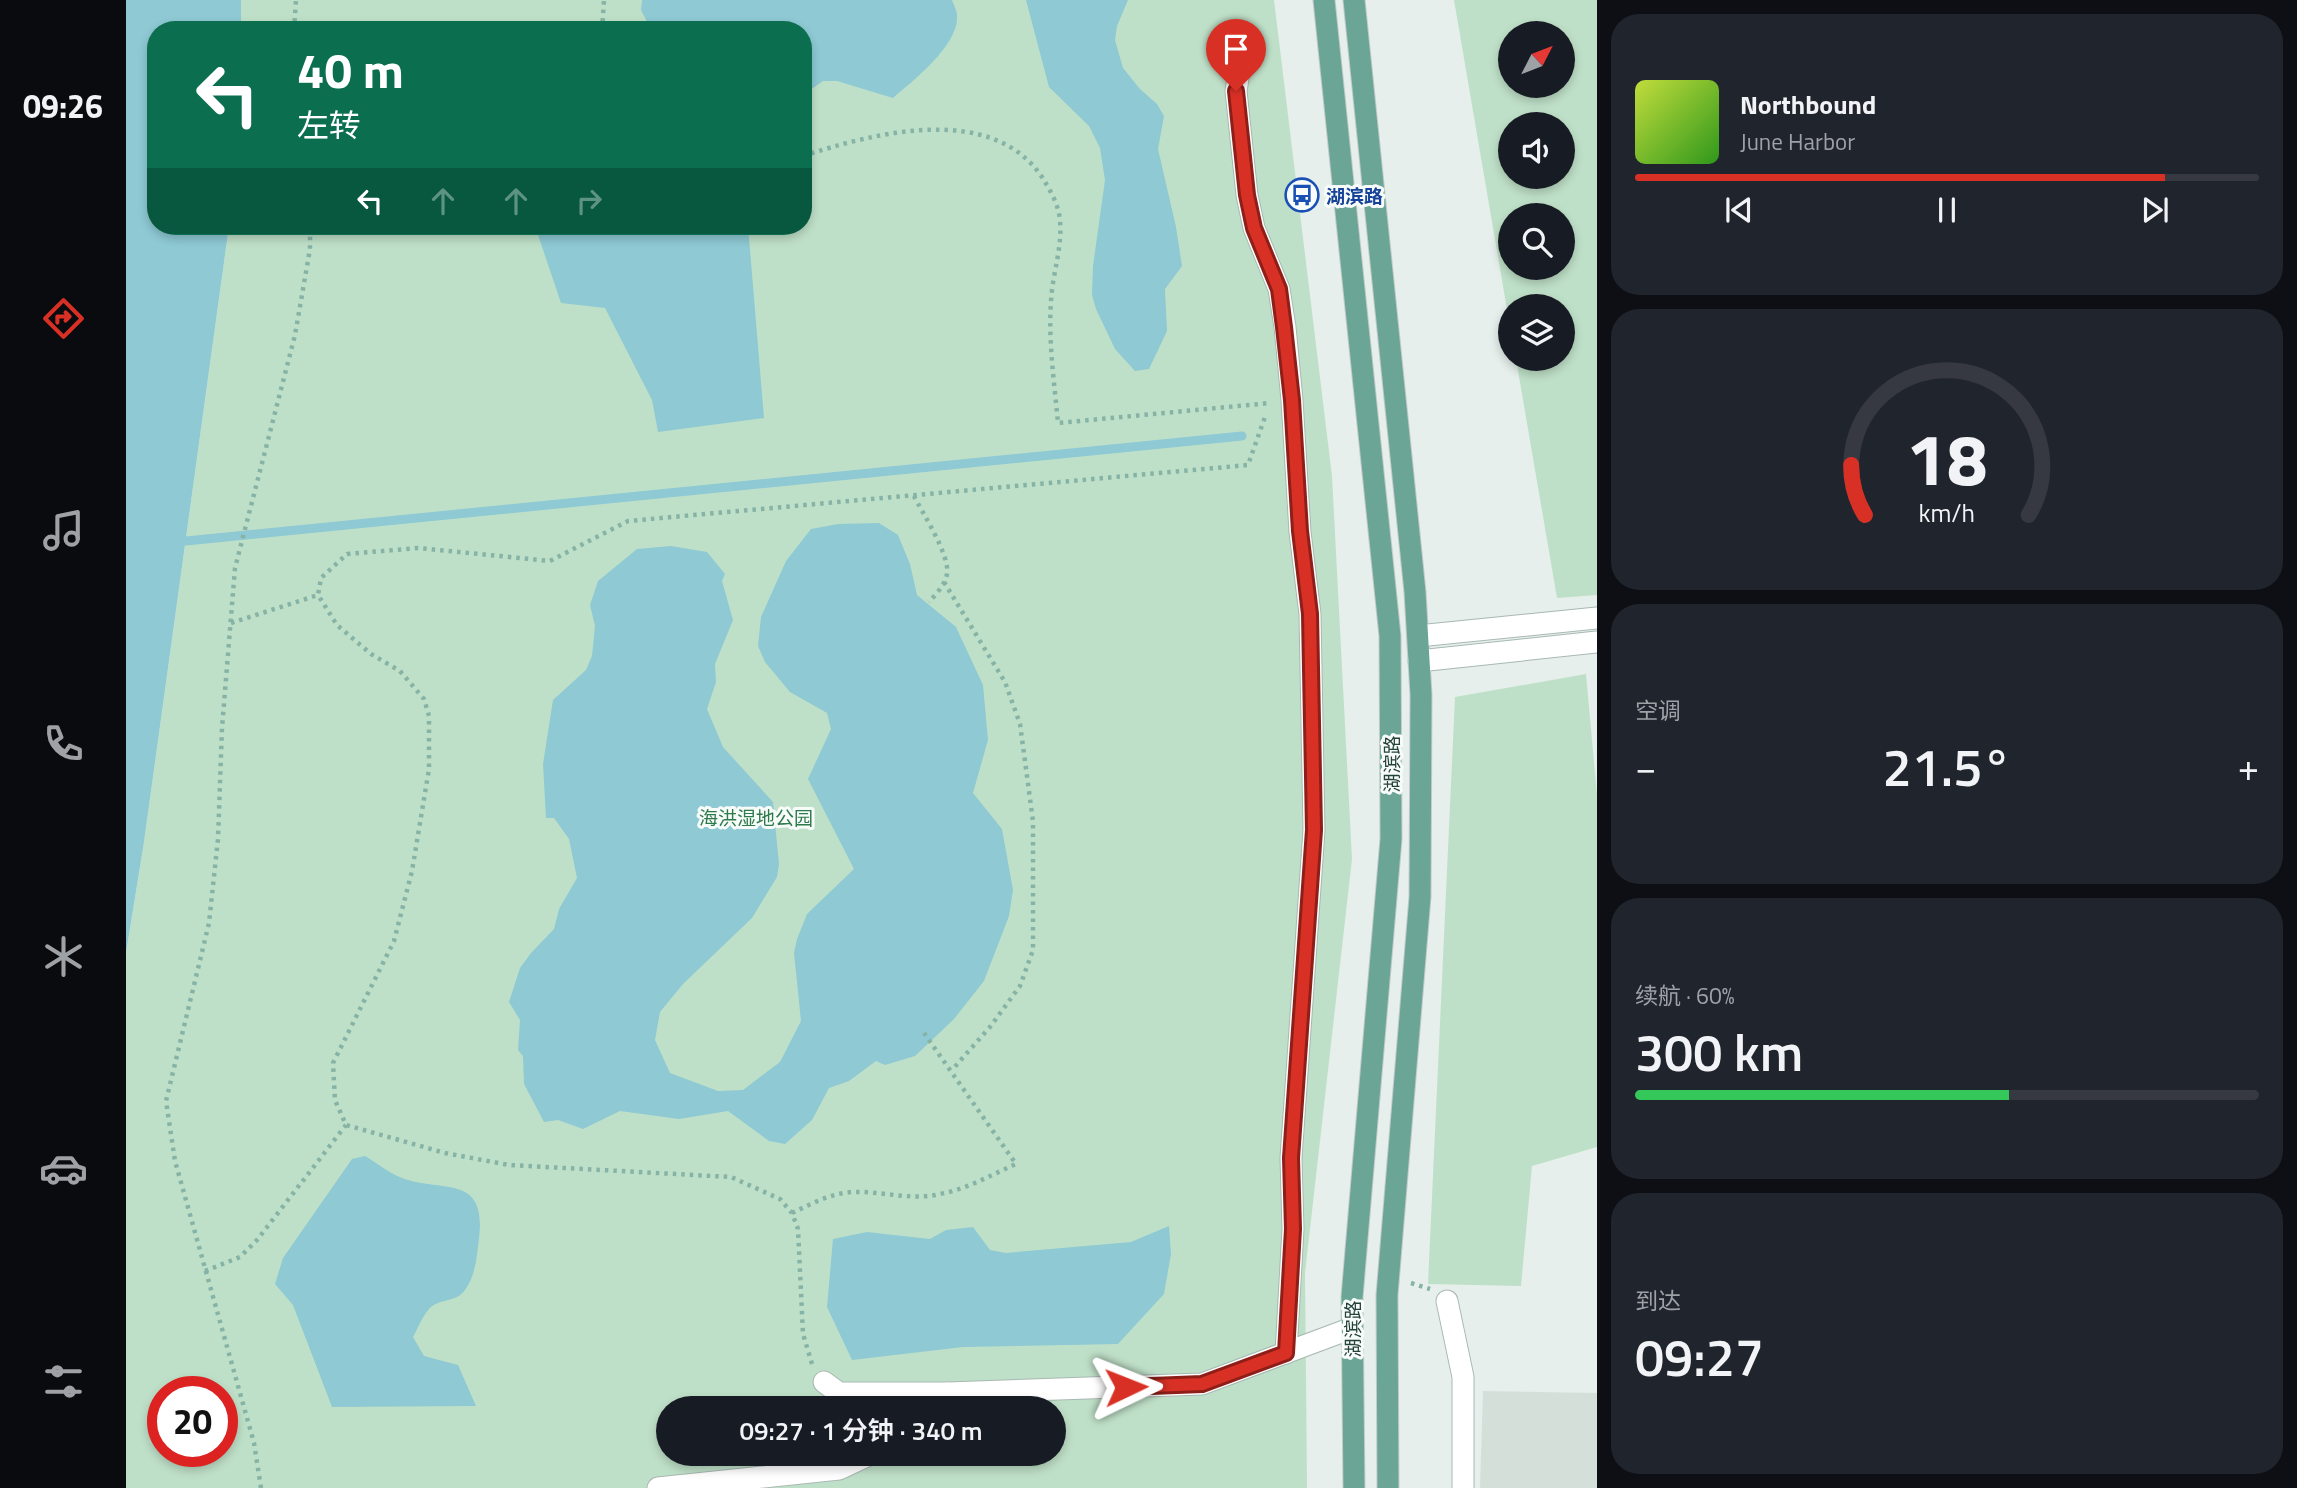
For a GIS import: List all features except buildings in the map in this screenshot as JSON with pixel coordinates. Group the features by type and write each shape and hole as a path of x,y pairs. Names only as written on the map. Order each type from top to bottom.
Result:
{"main road":[{"name":"湖滨路","path":"1324,0 1390,636 1391,839 1352,1297 1354,1483"},
{"name":"湖滨路","path":"1354,0 1418,636 1421,695 1420,897 1388,1278 1388,1477"}],"lane":[{"path":"1241,59 1236,91 1247,195 1254,228 1279,289 1292,400 1300,531 1310,614 1314,830 1291,1158 1293,1229 1286,1353"},
{"path":"1418,636 1597,618"},
{"path":"1419,661 1597,642"},
{"path":"1447,1301 1463,1377 1463,1488"},
{"path":"824,1382 839,1393 948,1393 1202,1384 1352,1328"},
{"path":"945,1396 948,1393"},
{"path":"658,1488 839,1469 845,1466"}],"path":[{"path":"295,21 296,0"},
{"path":"603,21 604,0"},
{"path":"812,153 888,134 938,130 979,134 1013,147 1036,169 1052,192 1060,218 1060,246 1052,290 1050,338 1058,423 1292,400"},
{"path":"261,1488 254,1443 175,1161 166,1101 209,923 218,839 222,727 235,568 295,335 310,235"},
{"path":"346,1125 335,1100 333,1063 394,941 412,871 429,769 429,716 424,699 400,671 371,654 337,625 318,595 321,578 347,554 418,548 550,561 628,521 1248,465 1265,422 1268,404"},
{"path":"914,496 943,552 948,573 939,592 929,602"},
{"path":"944,582 1005,682 1020,724 1033,821 1033,950 1020,986 990,1027 952,1070"},
{"path":"231,623 318,595"},
{"path":"792,1213 829,1197 853,1192 911,1197 939,1195 963,1188 1016,1164 924,1033"},
{"path":"346,1125 445,1153 509,1165 731,1177 780,1199 792,1213 798,1229 803,1334 807,1352 824,1382"},
{"path":"205,1271 240,1257 257,1240 346,1125"},
{"path":"1388,1278 1427,1287 1447,1301"}],"shaded area":[{"path":"1483,1391 1597,1393 1597,1488 1480,1488"}],"green space":[{"name":"海洪湿地公园","path":"241,0 1274,0 1332,476 1352,859 1305,1273 1307,1488 126,1488 126,953 144,842 228,235 812,235 812,21 241,21"},
{"path":"1454,0 1597,0 1597,595 1557,598 1518,371 1575,371 1575,294 1504,294 1502,280 1575,280 1575,203 1498,203 1498,257"},
{"path":"1586,674 1597,795 1597,1147 1532,1166 1521,1286 1428,1284 1455,697"}],"water":[{"path":"126,0 241,0 241,21 147,21 147,235 228,235 144,842 126,953"},
{"path":"642,0 952,0 957,16 956,27 943,50 893,98 837,81 823,81 812,89 812,21 646,21 641,10"},
{"path":"1026,0 1128,0 1117,26 1115,40 1123,68 1157,104 1164,116 1158,149 1182,266 1165,289 1167,331 1149,369 1135,371 1115,349 1096,309 1092,295 1093,266 1105,180 1100,148 1089,126 1049,87"},
{"path":"538,235 749,235 764,418 658,432 652,400 605,308 561,303"},
{"path":"879,523 898,535 910,564 917,595 956,627 983,685 988,740 973,793 1002,829 1013,890 1009,916 984,981 954,1019 915,1056 885,1065 876,1061 849,1081 829,1088 812,1120 785,1144 769,1141 728,1111 679,1119 620,1111 583,1129 558,1120 544,1122 524,1084 523,1056 518,1050 520,1020 509,1002 520,968 554,929 559,909 577,878 569,839 554,818 546,818 543,764 553,700 586,670 592,656 595,626 590,605 598,581 637,549 671,546 707,552 725,574 722,581 733,620 715,664 716,682 707,709 723,747 773,802 779,864 777,877 752,918 683,984 660,1012 655,1040 670,1073 718,1091 743,1090 780,1062 801,1021 794,953 807,914 854,869 808,779 831,729 827,713 790,692 765,662 758,646 761,617 786,561 811,529 838,524"},
{"path":"365,1156 402,1178 459,1189 469,1194 476,1203 480,1217 479,1238 472,1278 457,1297 429,1309 413,1337 424,1356 458,1365 476,1406 332,1407 293,1305 275,1284 283,1258 352,1159"},
{"path":"1169,1226 1171,1254 1164,1294 1118,1344 963,1347 852,1360 827,1307 833,1239 867,1232 930,1239 946,1230 973,1227 990,1250 1006,1253 1131,1242"}],"waterway":[{"path":"186,541 1242,436"}],"place":[{"name":"湖滨路","path":"1302,195"}],"route":[{"path":"1126,1387 1202,1384 1286,1353 1293,1229 1291,1158 1314,830 1310,614 1300,531 1292,400 1279,289 1254,228 1247,195 1236,91"}]}
